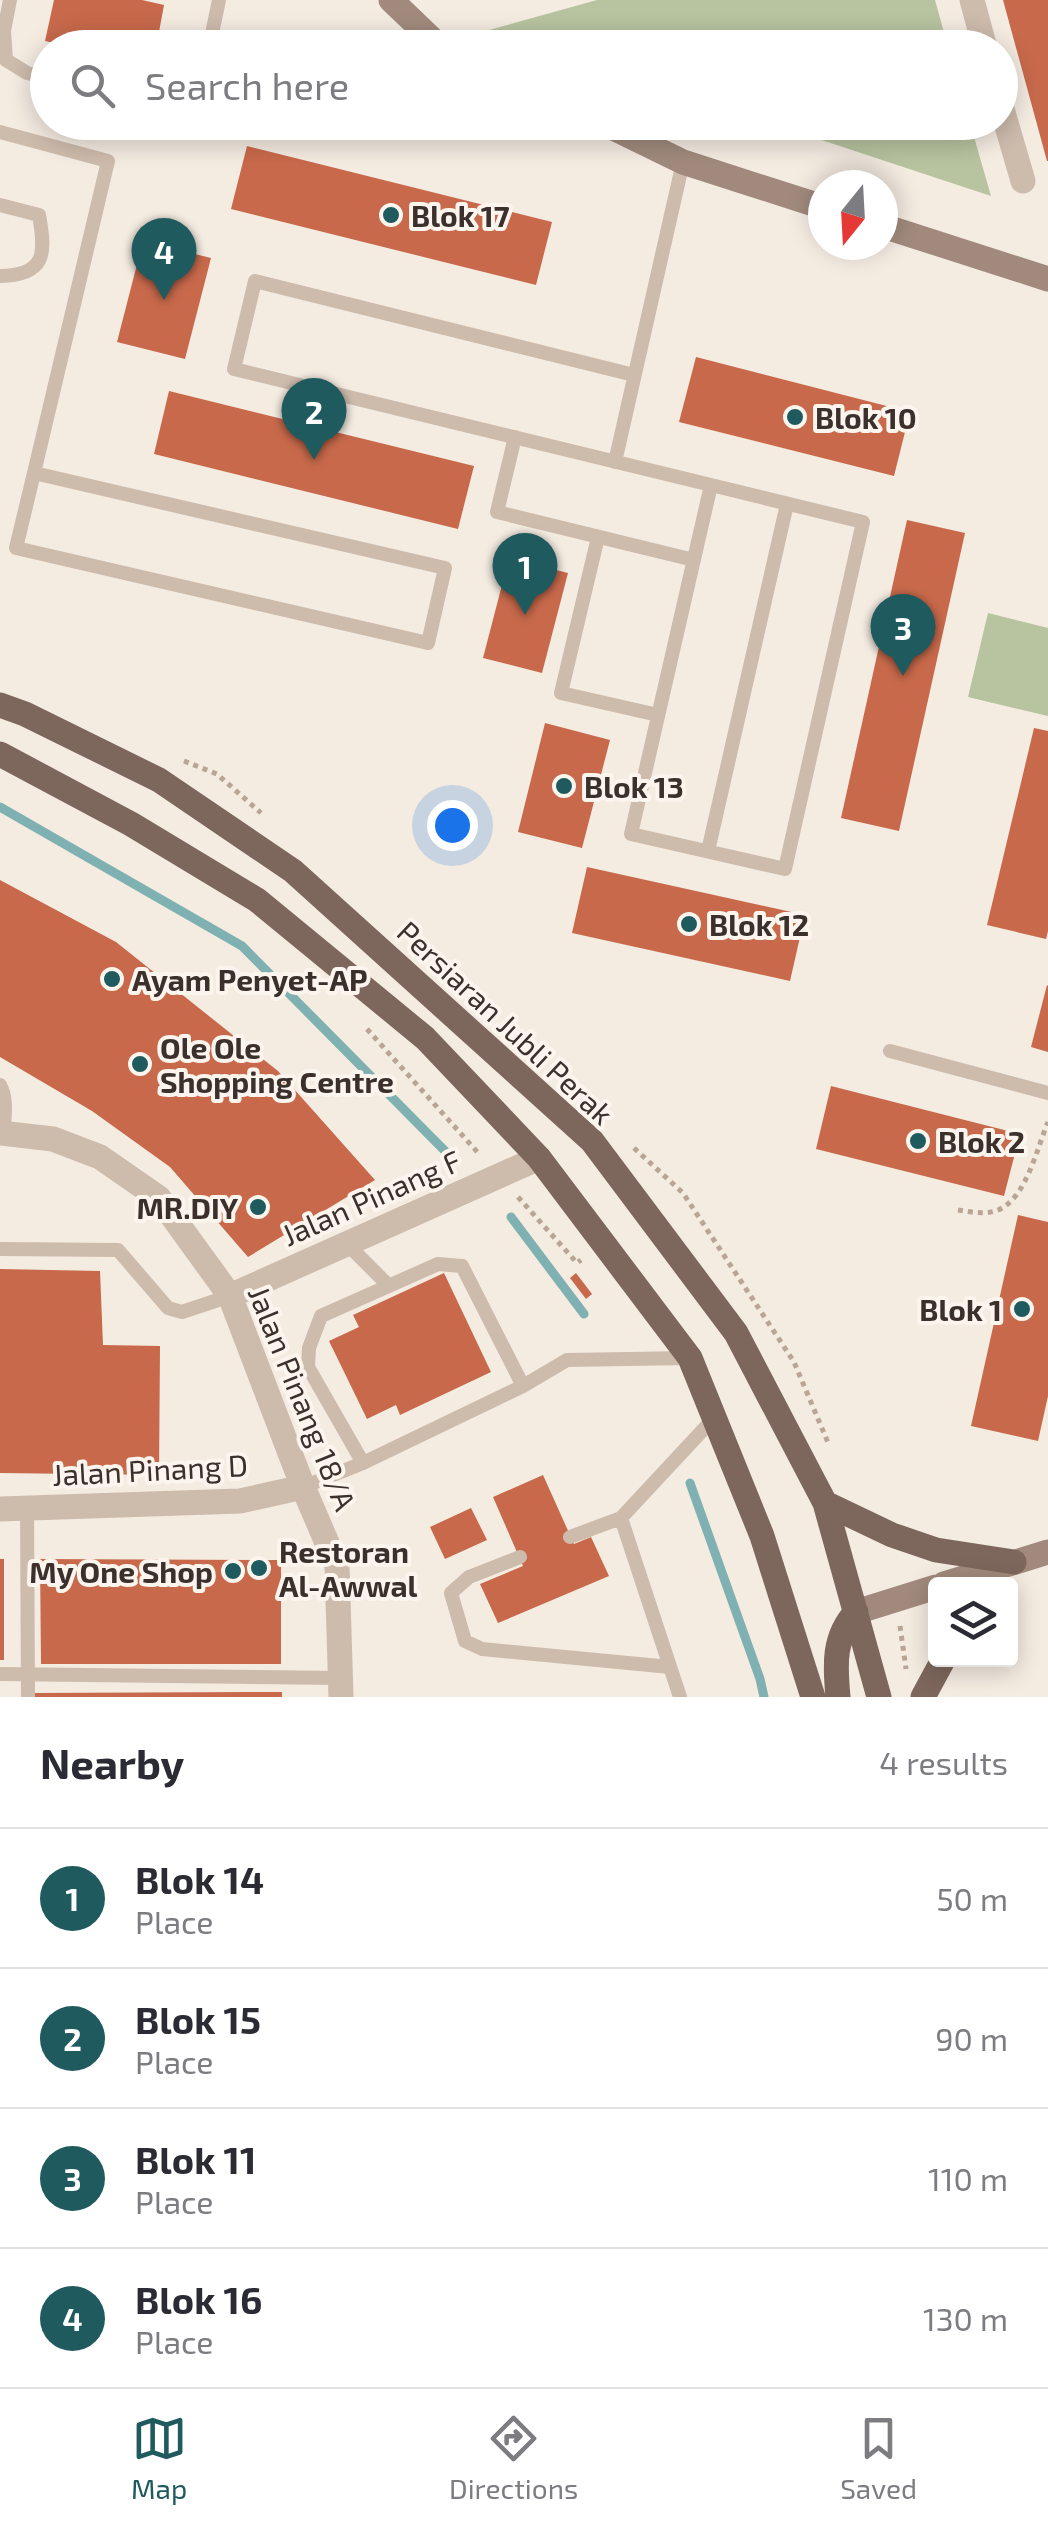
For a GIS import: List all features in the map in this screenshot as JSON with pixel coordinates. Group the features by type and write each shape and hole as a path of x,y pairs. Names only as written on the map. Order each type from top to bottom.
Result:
{"main road":[{"name":"Persiaran Jubli Perak","path":"0,705 159,780 293,870 592,1142 736,1333 826,1503 879,1697"},
{"path":"0,754 131,824 257,900 425,1038 539,1158 690,1358 762,1536 813,1697"},
{"path":"826,1503 892,1535 936,1550 1014,1562"},
{"path":"1001,1577 1014,1562"},
{"path":"838,1697 834,1661 837,1646 848,1620 856,1612"},
{"path":"924,1697 939,1667"}],"street":[{"path":"391,0 422,30"},
{"path":"972,0 980,30"},
{"path":"638,140 683,162 808,202"},
{"path":"1011,140 1023,180"},
{"path":"898,231 1048,280"},
{"name":"Jalan Pinang 18/A","path":"2,1133 54,1139 100,1157 159,1198 230,1296 336,1566 341,1688"},
{"name":"Jalan Pinang F","path":"230,1296 539,1158"},
{"name":"Jalan Pinang D","path":"0,1509 240,1501 302,1487"},
{"path":"966,1577 1048,1552"},
{"path":"856,1612 928,1590"}],"lane":[{"path":"10,0 4,31 6,60 30,74"},
{"path":"213,30 219,0"},
{"path":"0,132 108,161 16,548 428,643 445,568 34,473"},
{"path":"615,462 683,162"},
{"path":"0,205 39,215 42,251 36,267 25,274 0,276"},
{"path":"634,376 255,281 234,369 864,522 786,869 632,834 711,485"},
{"path":"515,437 497,512 694,560"},
{"path":"708,852 787,504"},
{"path":"598,537 561,693 658,716"},
{"path":"890,1051 1048,1094"},
{"path":"0,1086 4,1100 2,1133"},
{"path":"347,1244 390,1286"},
{"path":"0,1248 118,1250 168,1308 182,1312 230,1296"},
{"path":"362,1463 308,1367 321,1316 438,1264 462,1266 523,1386"},
{"path":"302,1487 362,1463 523,1386 566,1360 690,1358"},
{"path":"570,1537 621,1518 715,1417"},
{"path":"27,1509 28,1697"},
{"path":"621,1518 680,1697"},
{"path":"520,1558 468,1577 451,1592 465,1641 482,1649 670,1667"},
{"path":"0,1674 341,1688"}],"path":[{"path":"361,1022 577,1263"},
{"path":"958,1210 997,1211 1017,1197 1048,1122"}],"green space":[{"path":"597,0 935,0 943,30 489,30"},
{"path":"821,140 975,140 991,196"},
{"path":"988,613 1048,628 1048,716 968,697"}],"building":[{"path":"54,0 142,0 164,5 159,30 47,30"},
{"path":"1003,0 1048,0 1048,161 1018,55 1018,30 1011,30"},
{"name":"Blok 17","path":"247,146 552,222 536,285 231,209"},
{"path":"143,241 211,258 185,359 117,342"},
{"name":"Blok 10","path":"696,357 910,412 894,476 679,422"},
{"path":"169,391 474,466 458,529 154,454"},
{"path":"907,520 965,533 899,831 841,818"},
{"path":"509,558 568,573 542,673 483,658"},
{"name":"Blok 13","path":"545,723 610,740 582,848 518,832"},
{"path":"1034,728 1048,731 1046,939 987,925"},
{"name":"Blok 12","path":"587,867 805,915 790,981 572,933"},
{"name":"Ole Ole Shopping Centre","path":"0,880 116,942 278,1071 375,1180 248,1257 170,1167 92,1111 0,1057"},
{"path":"1048,986 1048,1052 1031,1047"},
{"name":"Blok 2","path":"831,1086 1020,1134 1004,1196 816,1149"},
{"name":"Blok 1","path":"1018,1215 1048,1222 1048,1396 1038,1441 971,1426"},
{"path":"0,1269 100,1271 103,1345 160,1346 159,1475 0,1473"},
{"path":"444,1273 491,1372 400,1415 396,1405 367,1419 329,1341 359,1327 353,1315"},
{"path":"576,1273 592,1294 586,1299 570,1278"},
{"path":"543,1475 574,1544 591,1537 609,1576 498,1623 480,1584 523,1566 493,1497"},
{"path":"471,1508 487,1540 445,1559 430,1527"},
{"path":"0,1559 4,1559 4,1660 0,1660"},
{"path":"40,1559 281,1560 281,1664 41,1664"},
{"path":"282,1692 282,1697 35,1697 35,1693"}],"waterway":[{"path":"0,807 242,946 447,1153"},
{"path":"511,1217 584,1314"},
{"path":"690,1483 764,1697"}],"place":[{"name":"Blok 17","path":"391,215"},
{"name":"Blok 16","path":"164,300"},
{"name":"Blok 10","path":"795,417"},
{"name":"Blok 15","path":"314,460"},
{"name":"Blok 14","path":"525,615"},
{"name":"Blok 11","path":"903,676"},
{"name":"Blok 13","path":"564,786"},
{"name":"Blok 12","path":"689,924"},
{"name":"Ayam Penyet-AP","path":"112,979"},
{"name":"Ole Ole Shopping Centre","path":"140,1064"},
{"name":"Blok 2","path":"918,1141"},
{"name":"MR.DIY","path":"258,1207"},
{"name":"Blok 1","path":"1022,1309"},
{"name":"Restoran Al-Awwal","path":"259,1568"},
{"name":"My One Shop","path":"233,1571"}]}
